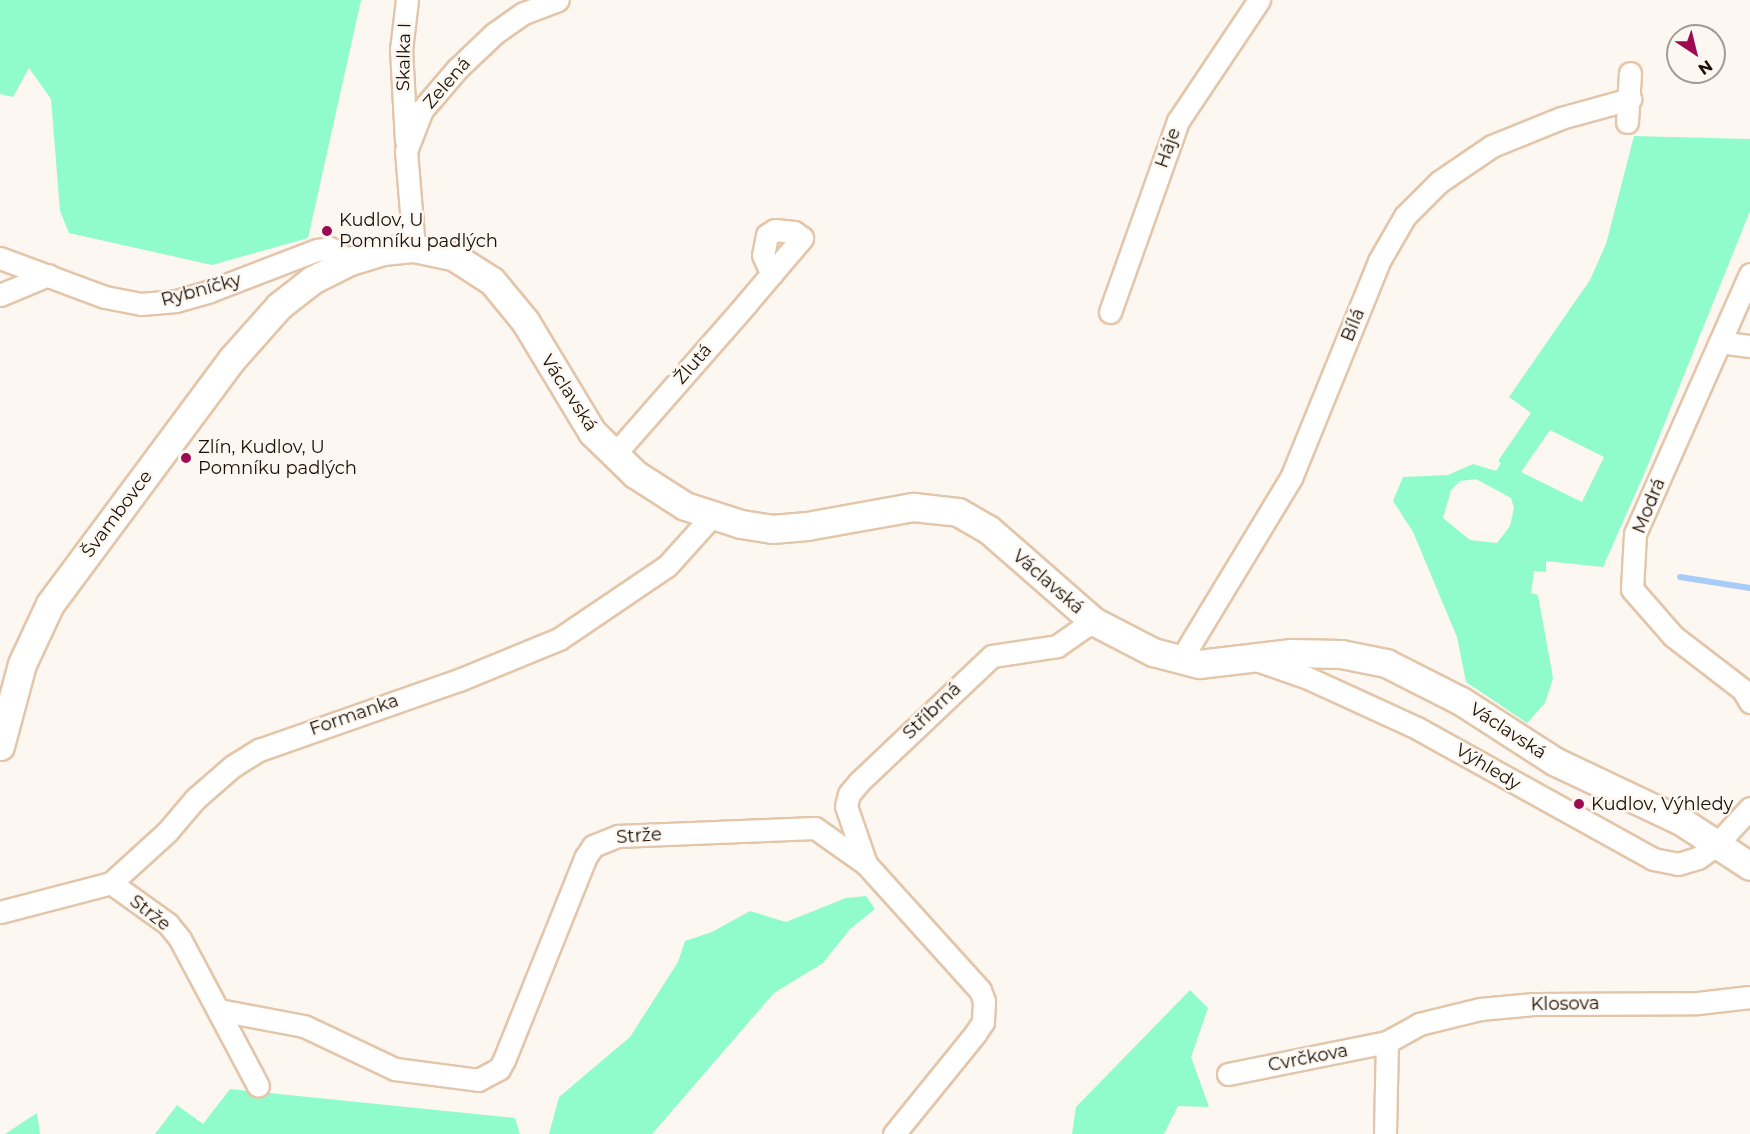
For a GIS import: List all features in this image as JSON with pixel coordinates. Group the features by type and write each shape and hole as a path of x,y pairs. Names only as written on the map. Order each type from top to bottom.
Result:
{"street":[{"name":"Skalka I","path":"406,151 401,50 407,0"},
{"name":"Zelená","path":"414,248 406,151 422,110 457,69 514,20 558,0"},
{"name":"Háje","path":"1110,312 1178,122 1259,0"},
{"path":"1627,122 1630,73"},
{"name":"Bílá","path":"1180,661 1291,478 1379,261 1405,216 1439,182 1492,146 1561,118 1629,99"},
{"name":"Rybníčky","path":"0,258 105,297 141,304 176,301 210,291 317,250 330,248 350,261"},
{"name":"Václavská","path":"350,261 383,251 414,248 453,256 492,281 525,321 575,409 614,455 660,492 712,516 772,529 807,526 913,507 958,512 988,529 1093,621 1180,661 1220,664 1252,658 1316,653 1386,663 1461,700 1554,760 1642,801 1718,844 1750,866"},
{"name":"Švambovce","path":"0,746 22,664 51,604 232,358 279,306 312,280 350,261"},
{"name":"Žlutá","path":"614,455 772,274"},
{"name":"Modrá","path":"1750,274 1635,534 1632,589 1673,636 1743,690 1750,702"},
{"path":"0,295 48,275"},
{"path":"1720,342 1750,346"},
{"name":"Formanka","path":"0,912 111,884 233,766 259,750 314,728 459,680 559,639 667,566 712,516"},
{"name":"Stříbrná","path":"866,864 846,806 849,794 859,782 992,656 1057,646 1093,621"},
{"name":"Výhledy","path":"1252,658 1308,678 1427,733 1653,859 1689,863 1718,844"},
{"path":"1718,844 1750,808"},
{"name":"Strže","path":"219,1010 304,1026 395,1069 477,1080 499,1069 504,1060 585,858 604,839 815,828 866,864 980,990 984,1001 982,1022 975,1034 894,1134"},
{"name":"Strže","path":"111,884 168,924 219,1010 258,1086"},
{"name":"Klosova","path":"1387,1042 1419,1024 1480,1009 1543,1004 1698,1003 1750,997"},
{"path":"1385,1134 1387,1042"},
{"name":"Cvrčkova","path":"1228,1074 1387,1042"}],"green space":[{"path":"0,0 361,0 308,238 212,265 69,233 60,211 51,99 29,68 13,97 0,94"},
{"path":"1634,136 1750,139 1750,211 1645,472 1603,567 1546,561 1546,572 1534,571 1531,593 1538,595 1553,678 1545,703 1527,723 1466,682 1457,637 1413,532 1393,501 1403,477 1448,475 1473,464 1496,471 1501,463 1498,461 1531,413 1509,397 1590,280 1606,244","holes":["1550,430 1604,457 1582,502 1521,472","1476,479 1511,498 1514,508 1510,526 1497,543 1470,540 1443,518 1451,490 1460,481"]},
{"path":"866,896 875,909 850,929 823,963 774,993 652,1134 549,1134 559,1097 630,1037 678,962 685,941 712,932 750,911 786,922 846,898"},
{"path":"1190,990 1208,1008 1191,1057 1209,1107 1178,1106 1164,1134 1072,1134 1076,1107"},
{"path":"230,1089 515,1118 520,1134 155,1134 177,1105 203,1124"},
{"path":"37,1113 40,1134 5,1134"}],"waterway":[{"path":"1680,577 1750,588"}],"place":[{"name":"Kudlov, U Pomníku padlých","path":"327,231"},
{"name":"Zlín, Kudlov, U Pomníku padlých","path":"186,458"},
{"name":"Kudlov, Výhledy","path":"1579,804"}]}
